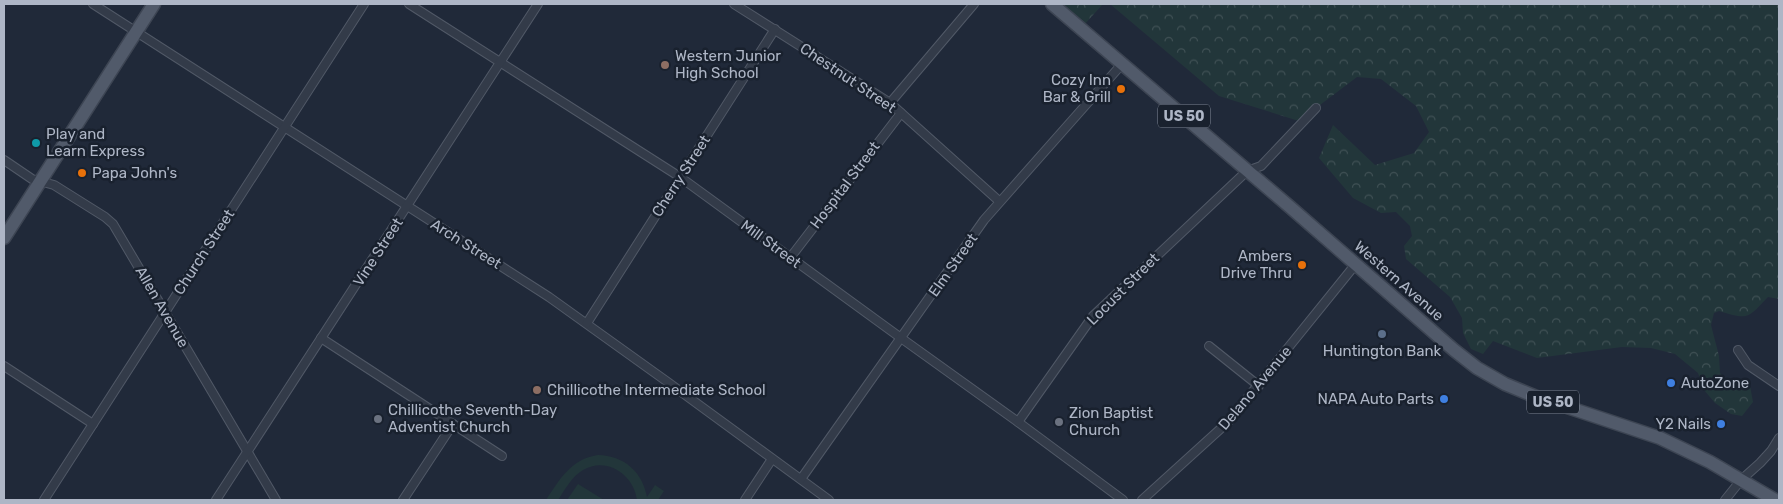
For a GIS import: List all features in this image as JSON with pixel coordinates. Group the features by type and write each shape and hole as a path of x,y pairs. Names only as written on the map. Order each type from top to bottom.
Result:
{"main road":[{"path":"4,238 154,4"},
{"name":"Western Avenue","path":"1052,4 1477,368 1504,384 1534,396 1660,438 1710,462 1775,500"}],"street":[{"name":"Arch Street","path":"93,4 285,126 587,323 829,500"},
{"name":"Church Street","path":"44,500 364,4"},
{"name":"Mill Street","path":"408,4 680,177 1123,500"},
{"name":"Vine Street","path":"216,500 538,4"},
{"name":"Chestnut Street","path":"734,4 890,103 999,201"},
{"path":"890,103 974,4"},
{"name":"Cherry Street","path":"587,323 775,30"},
{"name":"Elm Street","path":"801,480 999,201 1122,64"},
{"name":"Locust Street","path":"1018,422 1093,316 1246,171 1261,166 1316,108"},
{"name":"Hospital Street","path":"790,258 901,112"},
{"name":"Allen Avenue","path":"4,160 32,178 54,185 105,217 112,224 276,500"},
{"name":"Delano Avenue","path":"1142,500 1220,431 1259,386 1355,265"},
{"path":"321,338 502,456"},
{"path":"1209,346 1259,386"},
{"path":"1738,350 1748,365 1779,386"},
{"path":"4,366 93,424"},
{"path":"403,500 453,424"},
{"path":"1725,500 1741,480 1771,451 1779,438"},
{"path":"745,500 772,459"}],"green space":[{"path":"1060,4 1103,4 1084,25"},
{"path":"1110,4 1779,4 1779,299 1768,297 1756,310 1747,316 1736,316 1719,311 1714,313 1711,325 1719,356 1720,373 1728,381 1750,386 1753,402 1742,416 1731,414 1715,403 1704,390 1698,373 1675,354 1651,348 1622,347 1537,358 1493,341 1483,354 1471,349 1463,333 1462,318 1450,297 1406,259 1404,246 1412,236 1410,226 1396,212 1381,213 1353,198 1319,158 1333,125 1375,165 1414,153 1429,132 1416,106 1381,79 1357,77 1316,108 1302,122 1219,96"},
{"path":"598,455 616,458 630,467 641,480 647,497 655,485 664,491 658,500 637,500 631,483 625,476 618,470 601,465 592,466 575,476 558,500 546,500 561,478 573,465"},
{"path":"578,484 604,500 567,500"}],"place":[{"name":"Western Junior High School","path":"665,65"},
{"name":"Cozy Inn Bar & Grill","path":"1121,89"},
{"name":"Play and Learn Express","path":"36,143"},
{"name":"Papa John's","path":"82,173"},
{"name":"Ambers Drive Thru","path":"1302,265"},
{"name":"Huntington Bank","path":"1382,334"},
{"name":"AutoZone","path":"1671,383"},
{"name":"Chillicothe Intermediate School","path":"537,390"},
{"name":"NAPA Auto Parts","path":"1444,399"},
{"name":"Chillicothe Seventh-Day Adventist Church","path":"378,419"},
{"name":"Zion Baptist Church","path":"1059,422"},
{"name":"Y2 Nails","path":"1721,424"}]}
